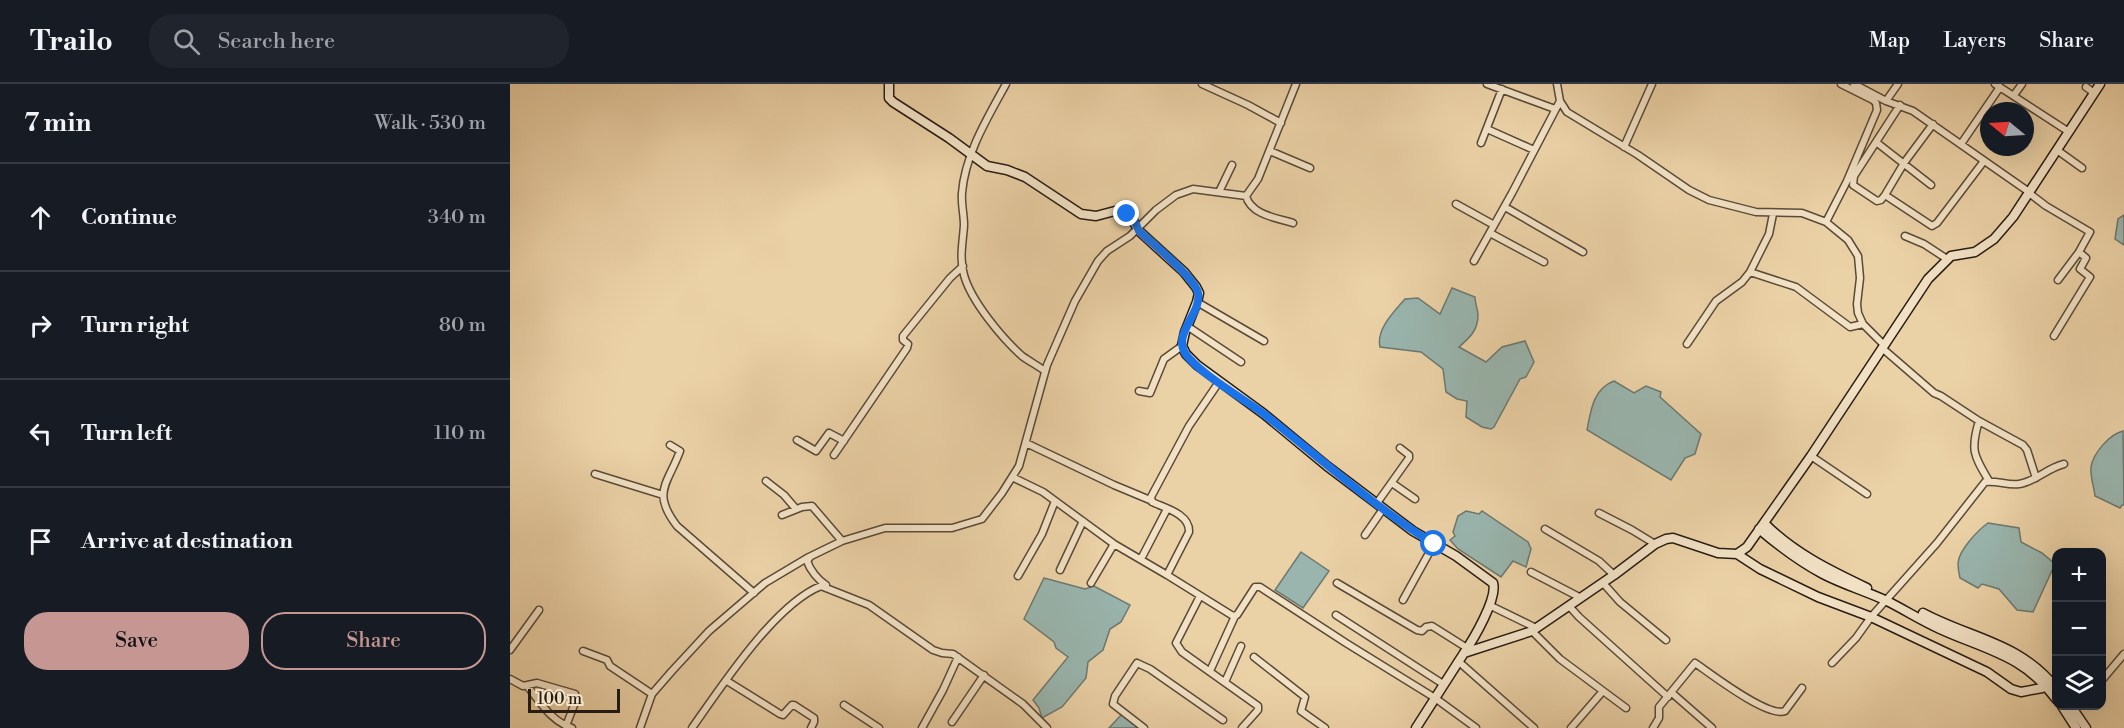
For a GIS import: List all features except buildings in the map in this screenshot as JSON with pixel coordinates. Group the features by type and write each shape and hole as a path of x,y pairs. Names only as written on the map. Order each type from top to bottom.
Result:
{"street":[{"path":"889,84 889,98 893,102 987,166 1025,177 1081,214 1096,216 1122,212 1131,217 1138,227 1184,272 1196,287 1198,294 1182,346 1164,359 1149,393 1139,391"},
{"path":"1006,84 986,119 971,156 962,193 964,223 961,254 964,275 976,301 1024,357 1045,371"},
{"path":"1202,84 1281,123"},
{"path":"1246,196 1258,179 1296,84"},
{"path":"1487,84 1555,109"},
{"path":"1557,84 1560,102 1567,112 1689,190 1709,200 1756,212 1802,213 1826,222 1848,240 1858,256 1860,278 1857,304 1863,324 1883,347 1934,393 2025,447 2036,478"},
{"path":"1624,147 1653,84"},
{"path":"1826,222 1847,182 1876,110 1873,100 1841,84"},
{"path":"1854,84 1886,101 1900,105 1933,124 2046,206 2090,231 2079,252 2058,280"},
{"path":"1886,101 1898,84"},
{"path":"2014,95 2022,84"},
{"path":"1961,144 1997,85 2070,132"},
{"path":"1737,554 1747,547 1811,456 1928,279 1947,259 1957,254 1975,252 1983,248 2013,217 2070,132 2091,86"},
{"path":"1481,143 1502,89"},
{"path":"1474,261 1560,102"},
{"path":"1900,105 1854,176 1852,183 1877,201 1885,195 1904,163 1933,124"},
{"path":"1487,129 1534,150"},
{"path":"1876,142 1931,185"},
{"path":"2057,150 2082,168"},
{"path":"1270,151 1310,168"},
{"path":"1885,195 1932,226 1937,223 1984,161"},
{"path":"1220,192 1232,165"},
{"path":"640,728 652,694 709,632 765,583 842,541 885,528 952,528 982,519 1019,466 1045,371 1075,301 1098,261 1107,251 1130,236 1156,210 1176,195 1193,189 1246,196"},
{"path":"1246,196 1255,209 1293,223"},
{"path":"1456,204 1494,225"},
{"path":"1504,207 1583,252"},
{"path":"1687,344 1716,301 1742,282 1750,272 1769,234 1773,214"},
{"path":"1490,232 1544,262"},
{"path":"1905,236 1924,243 1947,259"},
{"path":"2054,336 2090,276 2080,269 2086,258 2079,252"},
{"path":"834,455 906,348 908,344 903,340 903,336 945,283 963,266"},
{"path":"1750,272 1796,287 1850,327 1863,324"},
{"path":"1197,302 1264,341"},
{"path":"1187,326 1241,362"},
{"path":"1182,346 1186,354 1197,365 1264,414 1380,506 1493,583 1494,593 1490,605 1463,654 1416,728"},
{"path":"1150,500 1189,426 1219,382"},
{"path":"1979,421 1973,440 1977,460 1989,481"},
{"path":"797,440 816,451 829,433 844,441"},
{"path":"1026,443 1150,500 1186,520 1189,532 1167,575"},
{"path":"670,445 680,451 666,480 663,495 670,516 677,526 754,593"},
{"path":"1365,535 1408,458 1409,455 1400,448"},
{"path":"1811,456 1867,494"},
{"path":"1832,663 1937,543 1982,485 1989,481 2019,484 2036,478 2052,467 2064,464"},
{"path":"595,474 663,495"},
{"path":"1012,477 1043,492 1114,544 1235,616"},
{"path":"766,481 784,495 796,509"},
{"path":"1392,483 1414,499"},
{"path":"1018,576 1042,534 1055,501"},
{"path":"782,515 812,506 842,541"},
{"path":"1141,559 1167,509"},
{"path":"1599,513 1655,544"},
{"path":"1060,570 1083,521"},
{"path":"1762,526 1787,552 1822,574 2011,649 2043,672 2052,683"},
{"path":"1545,529 1592,557 1614,575"},
{"path":"1463,654 1534,629 1603,583 1655,544 1673,538 1718,553 1737,554 1760,569 1818,597 1870,617 1987,672 2012,689 2021,692 2042,688 2046,684"},
{"path":"1091,583 1114,544"},
{"path":"1403,600 1434,544"},
{"path":"810,557 807,561 820,582 869,605 933,650 958,657 1023,704 1047,728"},
{"path":"1531,572 1581,598"},
{"path":"1337,583 1417,630 1422,631 1432,626 1463,654 1534,728"},
{"path":"1603,583 1620,602 1666,640"},
{"path":"692,728 743,657 786,609 812,590 821,586 829,587"},
{"path":"1209,671 1235,616 1255,587 1260,588 1435,698 1476,728"},
{"path":"1200,596 1176,644 1182,652 1258,706 1258,710 1242,728"},
{"path":"1887,598 1941,629 1979,643 2019,662 2046,684 2052,693"},
{"path":"1490,605 1534,629 1560,659 1626,708"},
{"path":"1569,606 1670,695 1712,728"},
{"path":"510,650 539,610"},
{"path":"1336,615 1443,684"},
{"path":"1225,682 1241,646"},
{"path":"583,651 607,660 610,666 652,694"},
{"path":"2106,675 2124,654"},
{"path":"921,728 943,690 958,657"},
{"path":"1254,657 1305,697 1301,711 1325,728"},
{"path":"1144,728 1113,704 1115,696 1137,663 1150,669 1223,720"},
{"path":"1653,728 1659,718 1659,707 1695,663 1757,704 1777,713 1785,711 1802,687"},
{"path":"952,722 984,675"},
{"path":"510,679 528,687 551,716 569,727 576,695 537,683 528,687"},
{"path":"727,681 780,714 783,715 794,705 814,718 811,728"},
{"path":"1571,728 1603,691"},
{"path":"844,705 879,728"},
{"path":"2065,710 2076,728"},
{"path":"2077,710 2086,728"}],"water":[{"path":"2124,215 2124,245 2115,239 2118,219"},
{"path":"1452,288 1475,297 1478,313 1475,330 1459,347 1486,362 1502,347 1525,341 1534,362 1526,377 1520,379 1491,429 1482,427 1466,417 1467,401 1457,399 1446,392 1443,369 1421,352 1380,347 1379,340 1383,327 1405,299 1418,298 1440,314"},
{"path":"1614,381 1634,393 1646,386 1661,392 1660,397 1701,434 1695,454 1685,458 1671,480 1587,430 1597,395 1601,389"},
{"path":"2123,431 2124,505 2120,508 2095,496 2091,470 2092,462 2103,445"},
{"path":"1466,511 1479,514 1482,511 1528,542 1531,549 1526,567 1513,561 1501,577 1458,549 1450,540 1455,536 1453,532 1458,516"},
{"path":"1988,523 2019,528 2021,542 2042,553 2052,561 2052,571 2033,612 2017,610 1999,589 1982,584 1978,588 1960,578 1959,558 1974,535"},
{"path":"1301,552 1329,571 1303,608 1275,590"},
{"path":"1044,578 1085,589 1094,586 1130,605 1121,622 1110,629 1103,650 1088,662 1086,678 1062,707 1042,718 1033,700 1068,657 1056,648 1054,642 1024,619"},
{"path":"1122,714 1138,728 1109,728"}],"route":[{"path":"1127,214 1135,222 1139,231 1184,272 1196,287 1197,302 1182,346 1186,354 1327,466 1413,531 1434,544"}]}
